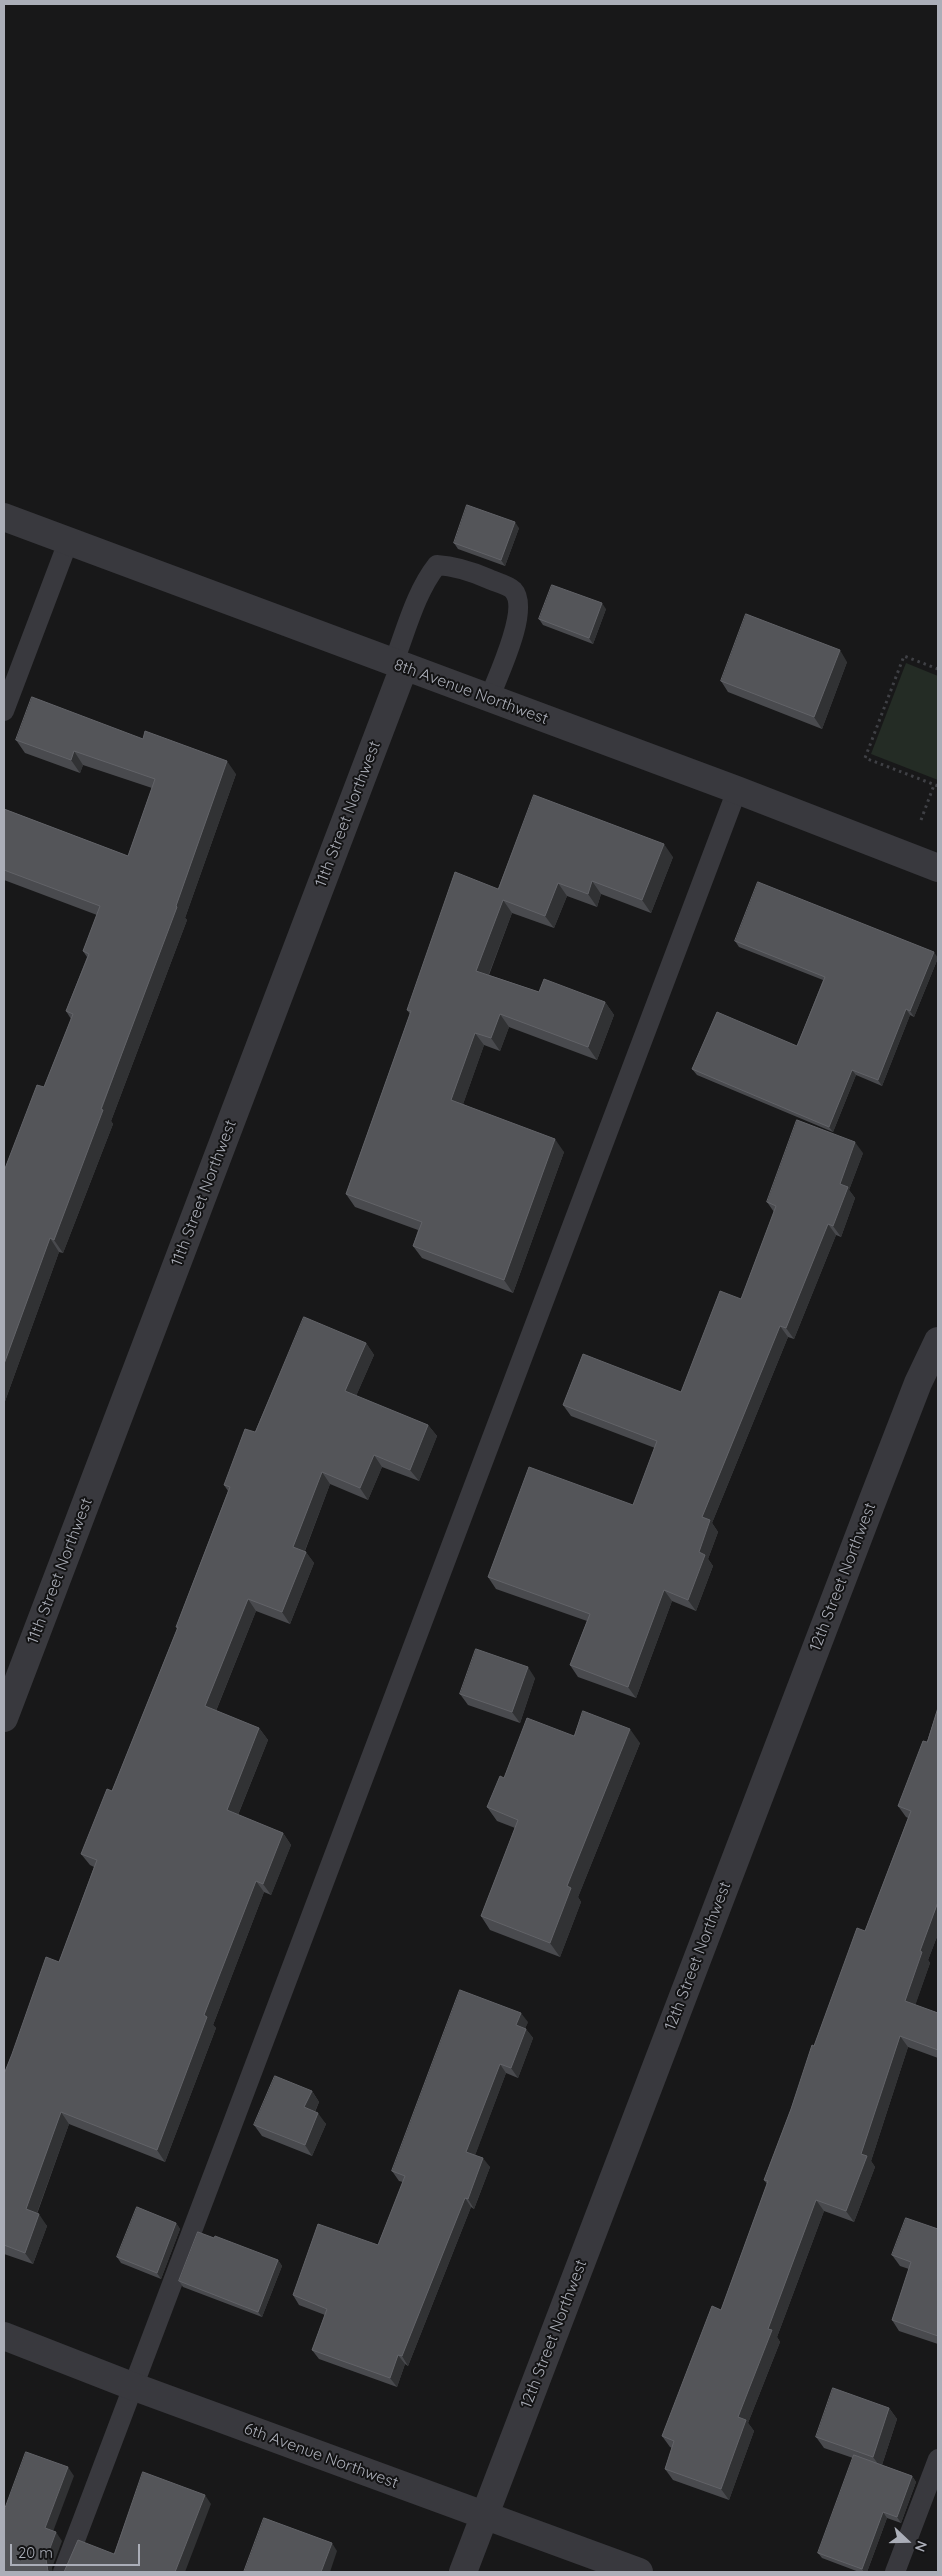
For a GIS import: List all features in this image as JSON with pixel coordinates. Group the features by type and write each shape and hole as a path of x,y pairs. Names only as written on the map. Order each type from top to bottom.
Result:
{"street":[{"name":"8th Avenue Northwest","path":"4,517 399,666 737,790 938,868"},
{"name":"11th Street Northwest","path":"4,1718 399,666"},
{"name":"12th Street Northwest","path":"463,2572 866,1516 918,1384 938,1341"},
{"name":"6th Avenue Northwest","path":"4,2336 132,2386 639,2572"}],"lane":[{"path":"4,711 68,542"},
{"path":"399,666 419,595 427,578 437,565 450,566 487,578 513,590 519,602 515,629 489,699"},
{"path":"63,2572 737,790"},
{"path":"895,2572 938,2459"}],"path":[{"path":"929,823 920,820 936,785 865,758 904,656 938,669"}],"shaded area":[{"path":"906,663 938,676 938,780 871,754"}],"building":[{"path":"467,505 515,522 501,560 454,543"},
{"path":"552,585 602,603 589,638 539,619"},
{"path":"746,614 840,650 814,717 721,681"},
{"path":"32,697 143,739 145,731 227,761 177,907 101,1109 103,1110 54,1240 50,1238 4,1364 4,1171 37,1085 44,1087 73,1014 66,1011 89,954 83,951 100,906 4,870 4,809 128,856 155,779 74,751 71,760 16,740"},
{"path":"534,795 664,844 642,900 592,881 588,894 558,883 545,916 503,900 476,971 539,992 544,979 605,1002 588,1047 500,1014 491,1038 475,1033 451,1100 555,1139 504,1280 413,1246 422,1222 346,1194 411,1011 407,1010 455,872 498,889"},
{"path":"758,882 934,952 910,1011 906,1009 878,1080 852,1070 829,1127 692,1069 717,1012 797,1046 825,977 735,941"},
{"path":"797,1120 855,1142 840,1184 848,1187 833,1226 828,1224 786,1328 780,1326 702,1517 710,1520 699,1552 705,1555 688,1600 664,1590 628,1687 570,1665 590,1614 488,1577 529,1467 633,1505 657,1441 563,1405 583,1354 681,1392 720,1291 741,1299 776,1206 767,1202"},
{"path":"304,1317 366,1343 345,1391 428,1425 410,1470 374,1455 360,1488 322,1472 293,1547 306,1552 282,1612 248,1599 205,1706 259,1728 227,1810 283,1833 263,1884 256,1881 204,2015 207,2017 157,2150 61,2112 26,2209 39,2214 25,2253 4,2245 4,2074 46,1957 59,1962 97,1860 81,1854 107,1789 112,1791 178,1627 176,1627 230,1487 224,1485 245,1429 255,1432"},
{"path":"476,1649 528,1667 512,1712 460,1694"},
{"path":"938,1708 938,1902 920,1951 922,1952 905,2001 938,2013 938,2050 900,2036 861,2154 867,2156 846,2211 816,2200 768,2329 772,2330 738,2417 746,2420 721,2489 665,2469 674,2441 662,2436 712,2306 721,2310 768,2181 764,2180 791,2109 812,2045 814,2046 857,1928 865,1931 911,1811 898,1806 923,1741 927,1742"},
{"path":"583,1711 630,1729 567,1886 571,1888 550,1943 481,1916 518,1820 487,1807 500,1776 504,1778 527,1718 574,1736"},
{"path":"460,1990 521,2013 516,2025 526,2029 511,2068 500,2064 466,2152 483,2158 468,2199 465,2198 402,2356 398,2355 390,2378 312,2350 327,2309 293,2295 318,2224 378,2245 405,2176 392,2171"},
{"path":"275,2076 312,2091 304,2107 318,2113 305,2145 254,2125"},
{"path":"137,2207 176,2223 157,2273 117,2257"},
{"path":"906,2218 938,2229 938,2336 892,2320 911,2262 892,2255"},
{"path":"198,2232 214,2238 215,2236 278,2260 258,2312 179,2281"},
{"path":"833,2388 889,2408 873,2457 816,2437"},
{"path":"26,2452 68,2467 45,2528 56,2532 46,2559 48,2571 51,2572 4,2572 4,2511"},
{"path":"854,2455 912,2476 897,2517 883,2512 862,2569 818,2553"},
{"path":"143,2472 205,2495 175,2572 64,2572 78,2540 114,2554"},
{"path":"264,2518 332,2543 321,2572 244,2572"}]}
